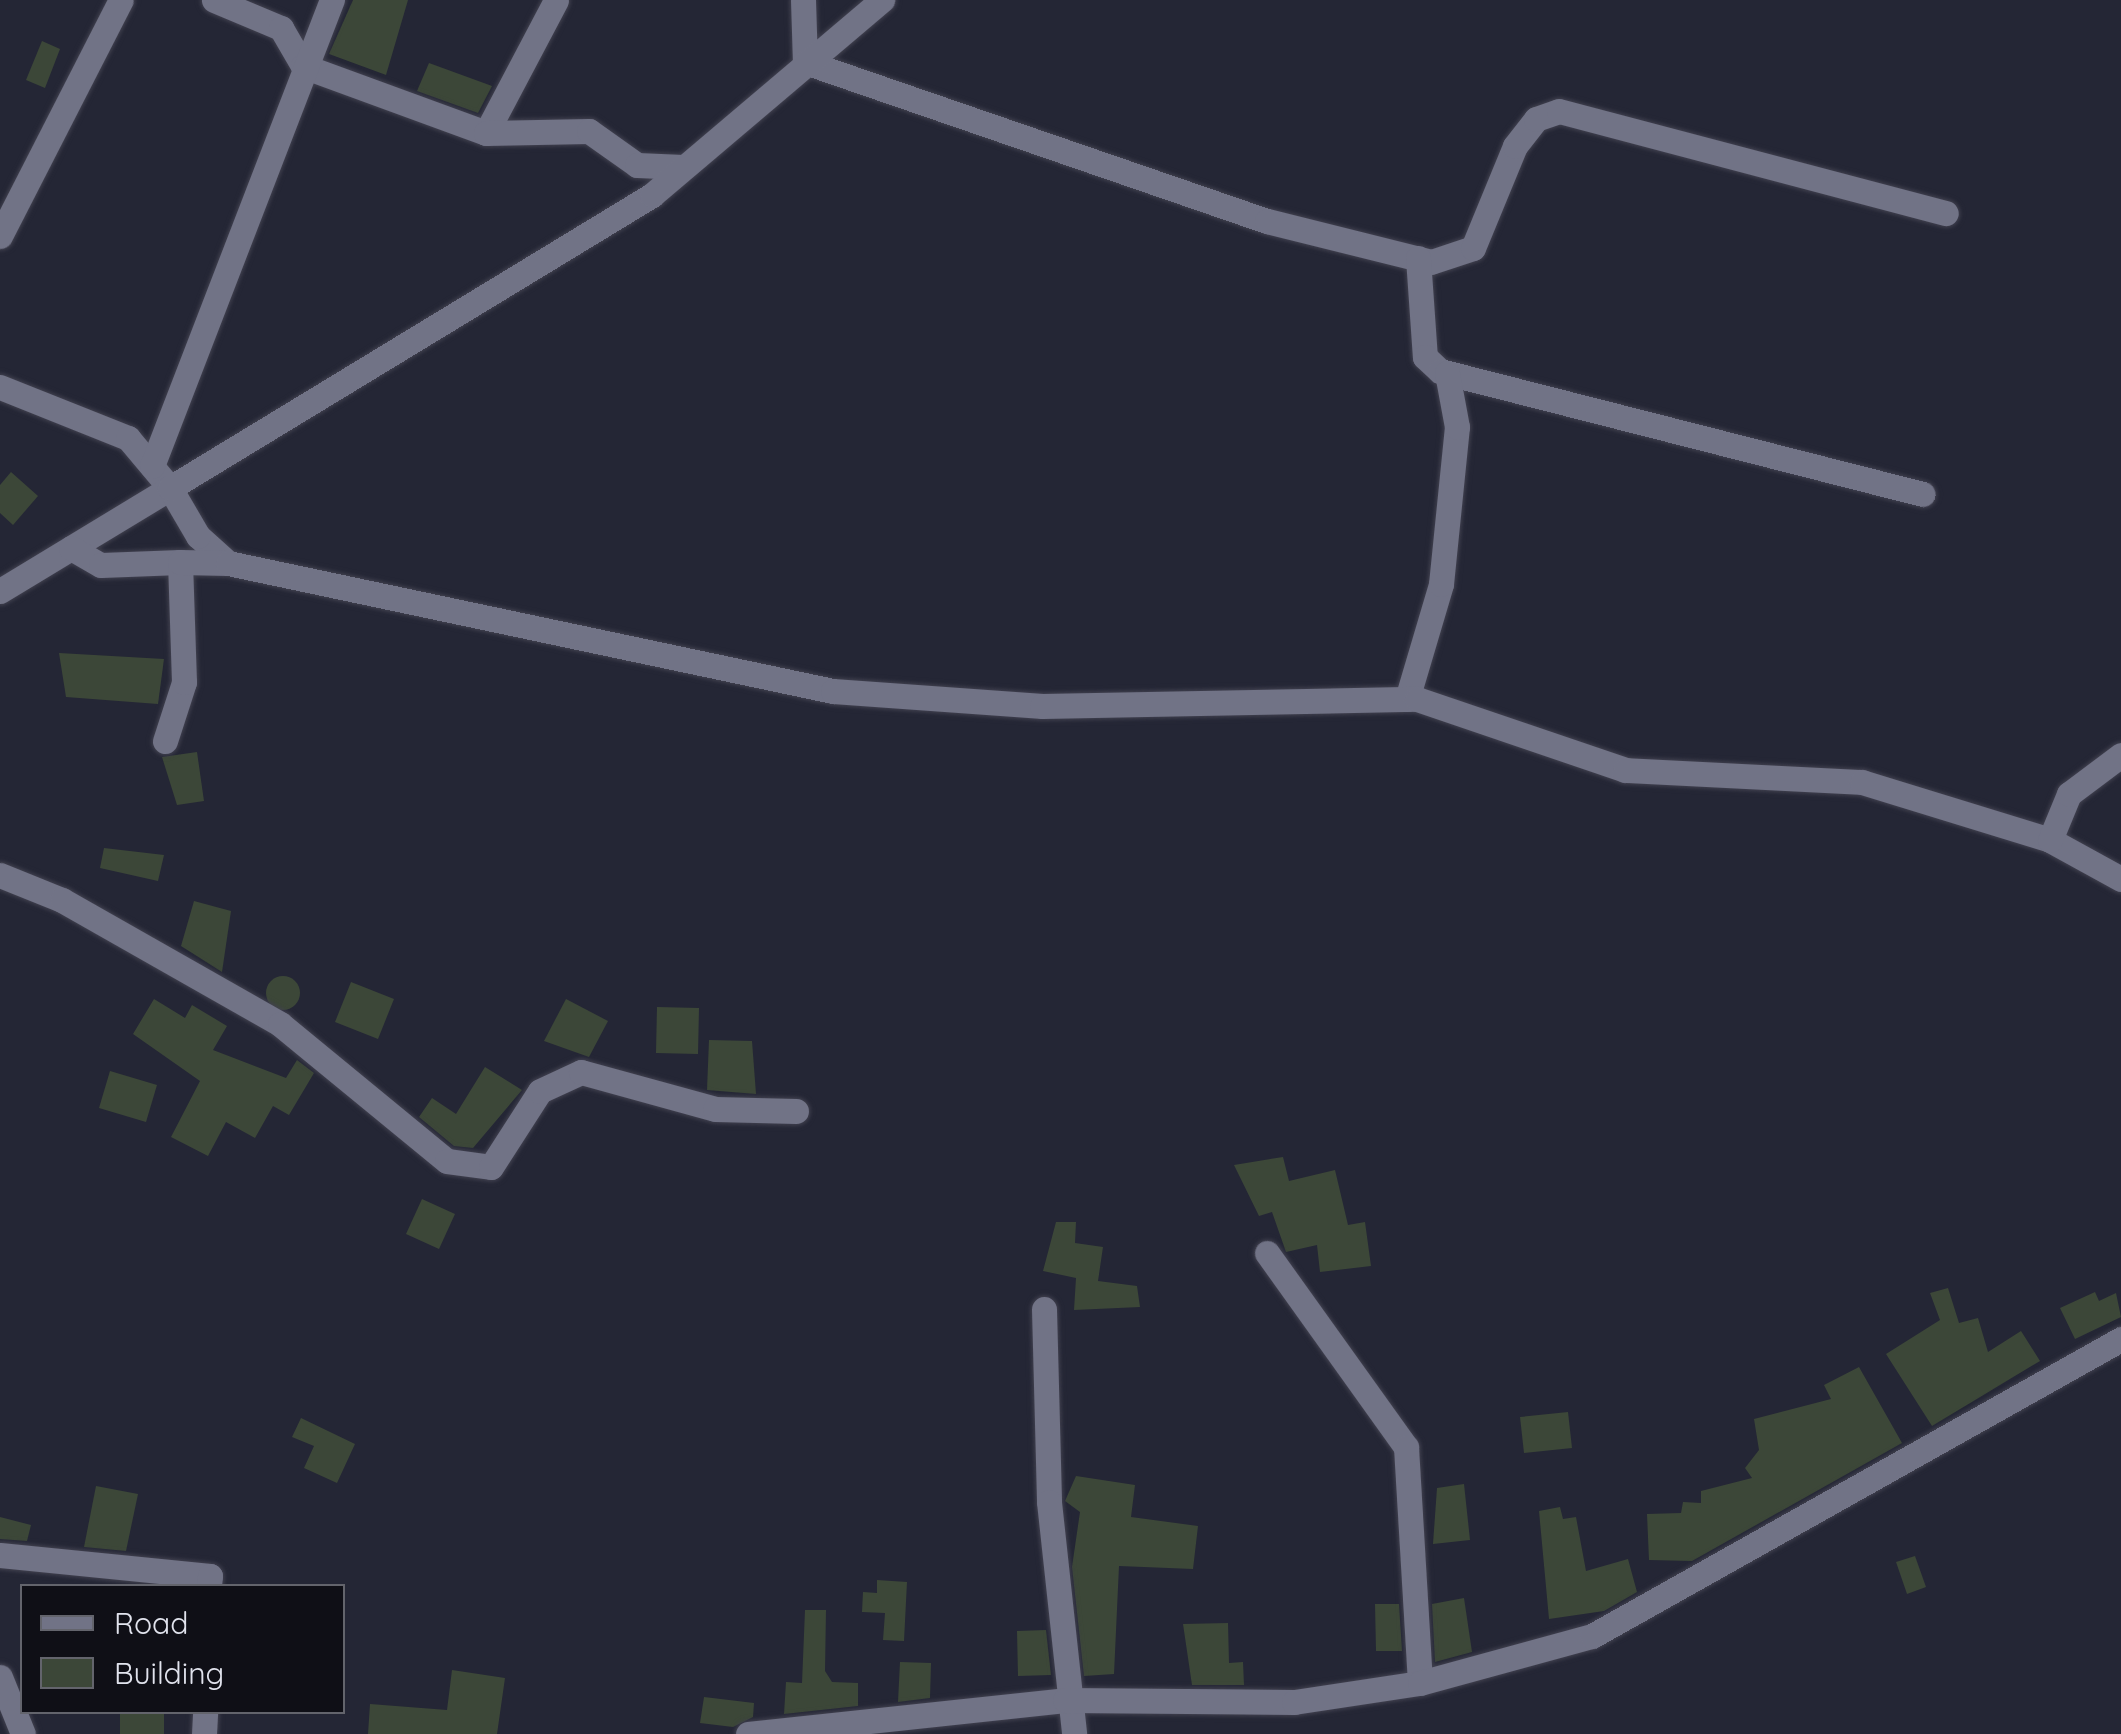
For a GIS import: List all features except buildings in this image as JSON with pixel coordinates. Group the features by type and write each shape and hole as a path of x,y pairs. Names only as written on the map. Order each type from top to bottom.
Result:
{"street":[{"path":"0,236 121,0"},
{"path":"214,0 281,28 302,66 486,133 590,131 637,165 684,167"},
{"path":"152,466 302,66 332,0"},
{"path":"486,133 556,0"},
{"path":"803,0 805,62"},
{"path":"0,591 684,167 882,0"},
{"path":"805,62 1267,221 1418,258 1454,260 1473,248 1515,146 1536,119 1559,112 1946,213"},
{"path":"1418,258 1426,357 1448,373 1923,494"},
{"path":"1407,699 1441,584 1457,427 1448,373"},
{"path":"0,387 128,438 170,488 198,536 228,562"},
{"path":"72,548 101,565 228,562 834,691 1042,706 1407,699 1486,716 1625,770 1862,782 2050,840 2121,879"},
{"path":"165,740 184,682 180,562"},
{"path":"2050,840 2070,794 2121,754"},
{"path":"0,875 62,900 280,1024 447,1161 490,1167 540,1091 581,1072 715,1108 796,1111"},
{"path":"1267,1254 1406,1446 1420,1683"},
{"path":"1044,1309 1066,1700 1074,1734"},
{"path":"748,1734 1066,1700 1294,1702 1420,1683 1592,1636 2121,1339"},
{"path":"0,1555 210,1576 210,1584"},
{"path":"0,1677 23,1734 0,1732"}]}
